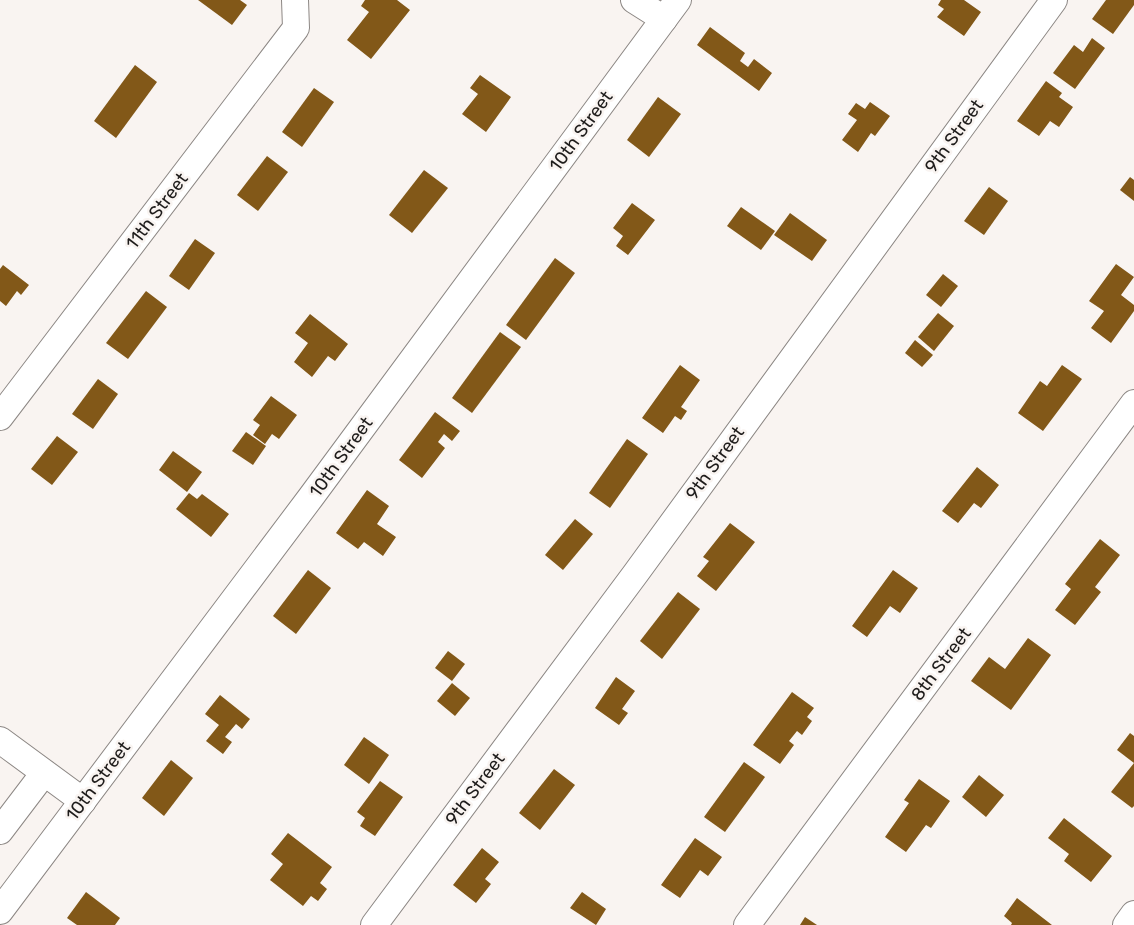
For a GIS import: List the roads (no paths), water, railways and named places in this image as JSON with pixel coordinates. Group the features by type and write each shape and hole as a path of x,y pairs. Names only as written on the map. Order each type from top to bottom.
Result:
{"street":[{"name":"11th Street","path":"0,417 296,28 295,0"},
{"path":"634,0 671,10"},
{"name":"9th Street","path":"374,925 630,581 1054,0"},
{"name":"10th Street","path":"0,911 312,497 671,10"},
{"name":"8th Street","path":"747,925 1134,403"},
{"path":"0,740 82,801"},
{"path":"0,831 44,773"},
{"path":"1126,925 1134,914"}]}
